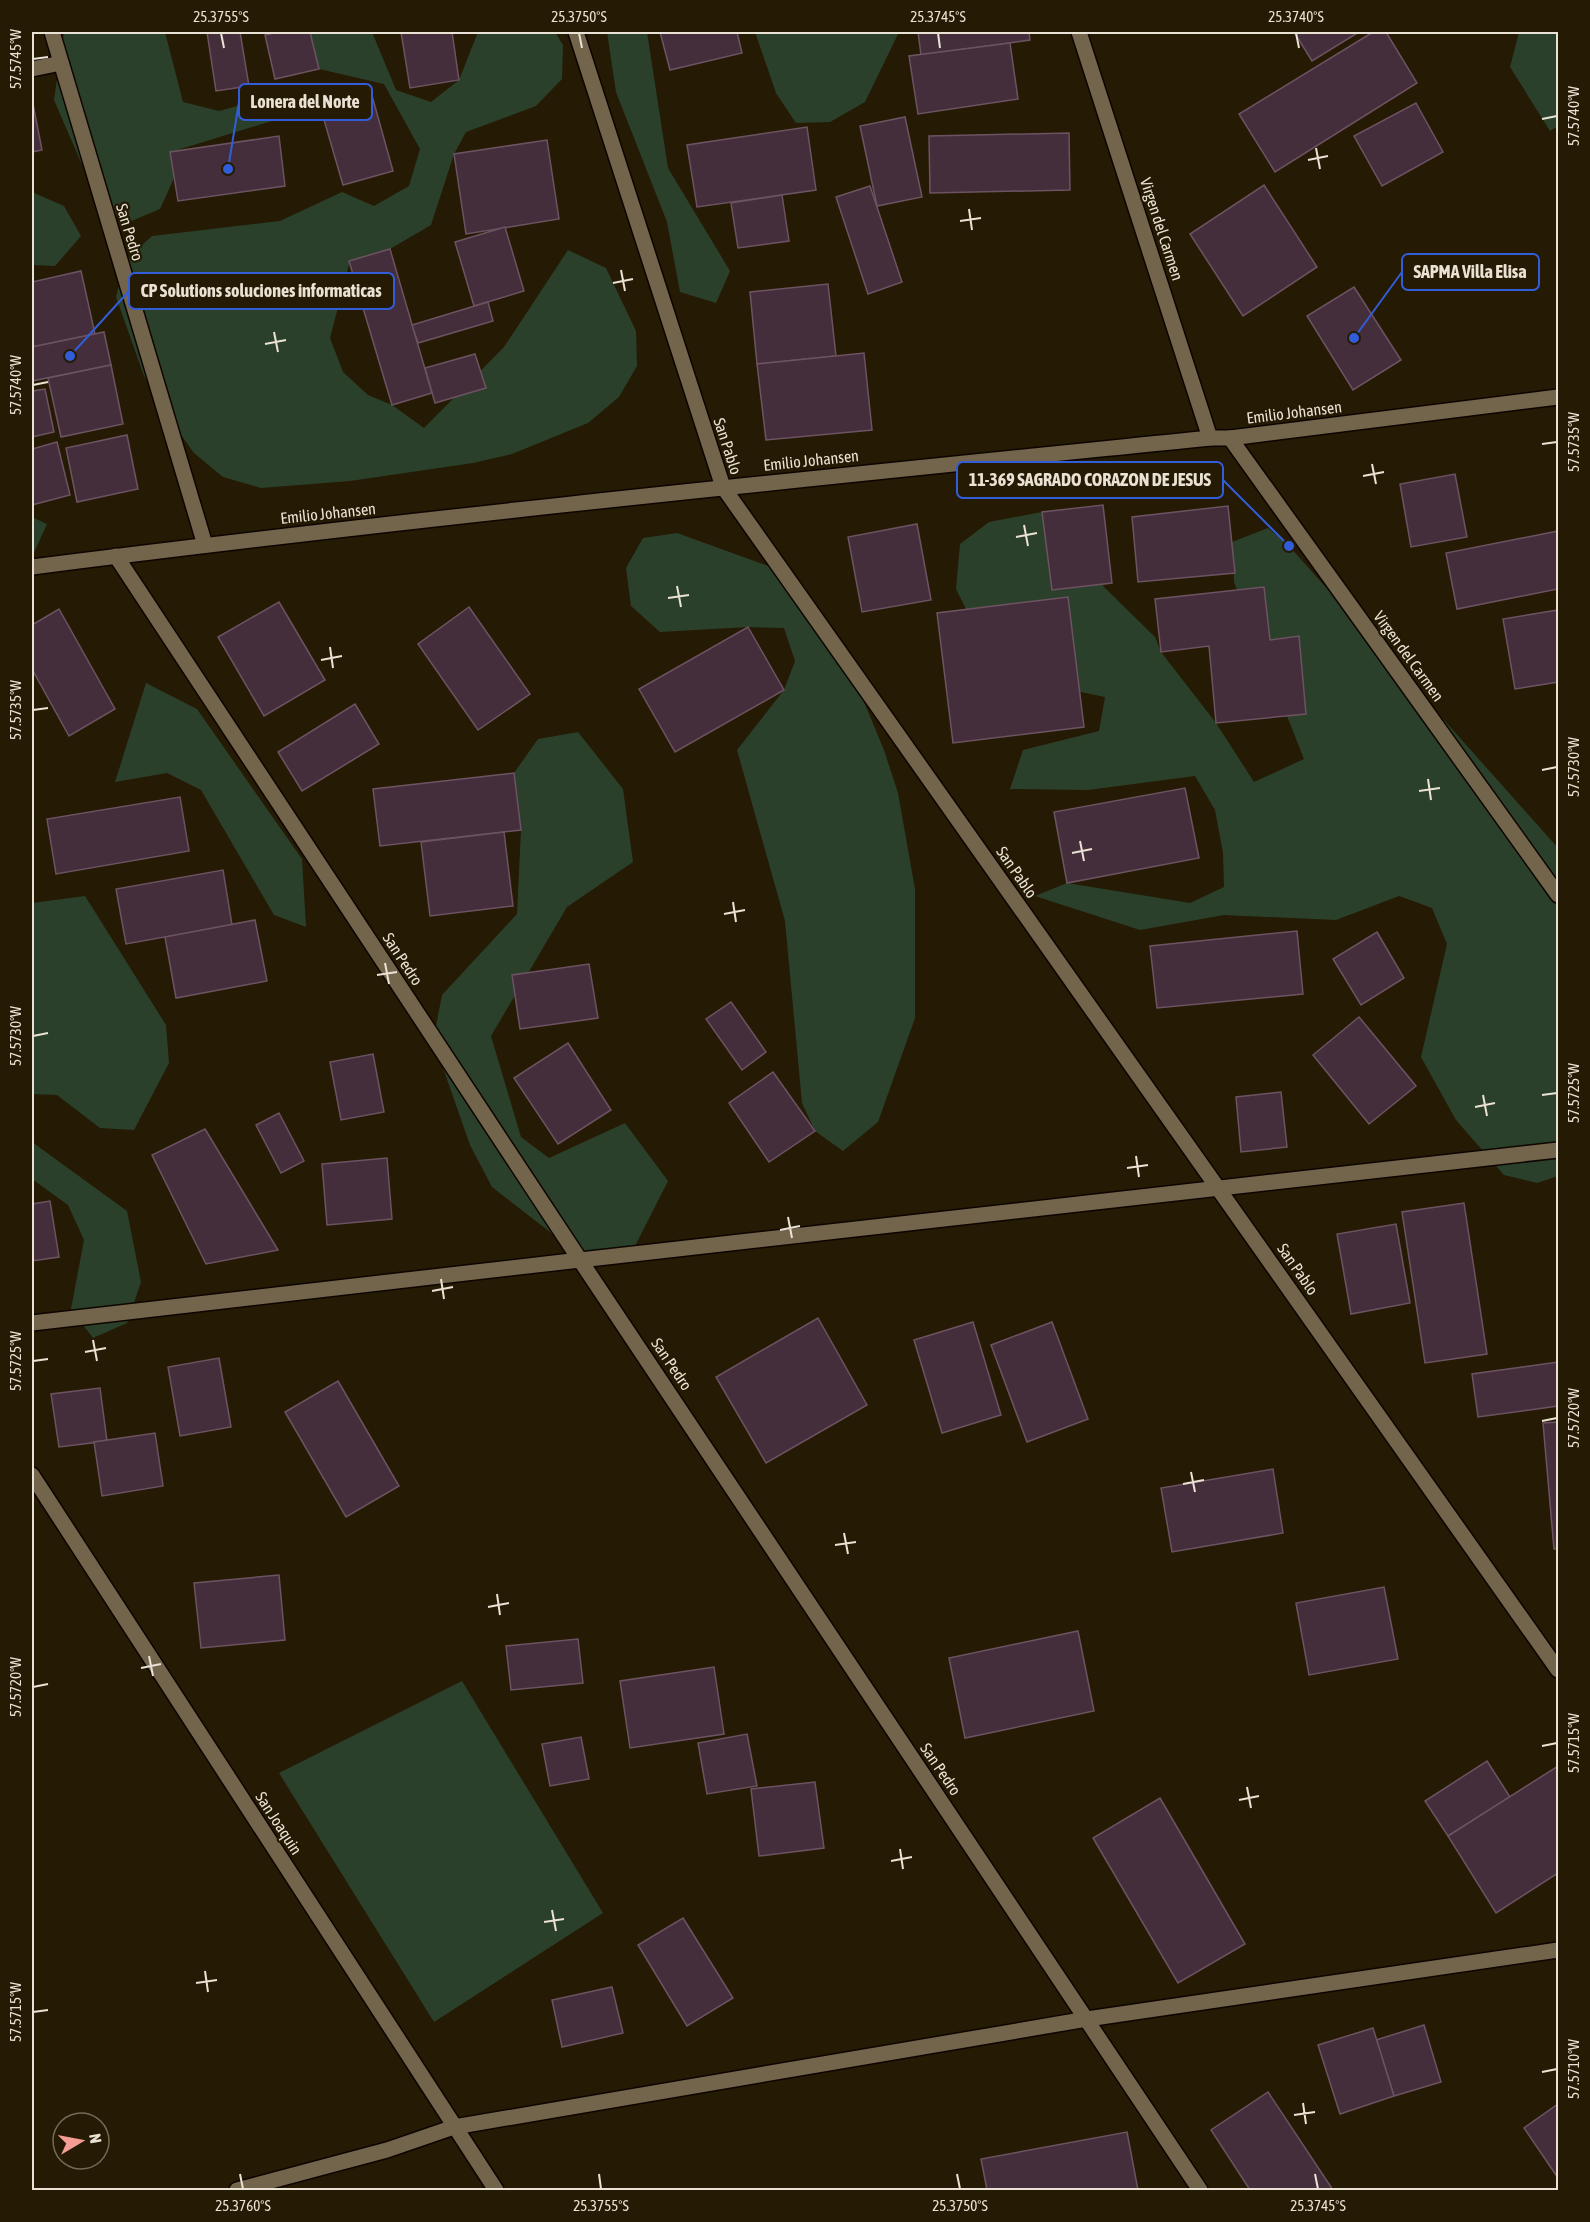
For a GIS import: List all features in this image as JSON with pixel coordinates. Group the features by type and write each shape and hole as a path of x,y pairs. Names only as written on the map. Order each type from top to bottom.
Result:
{"street":[{"name":"San Pedro","path":"52,32 206,545"},
{"name":"San Pablo","path":"576,32 723,487 1558,1670"},
{"name":"Virgen del Carmen","path":"1079,32 1210,438"},
{"path":"32,69 61,63"},
{"name":"Emilio Johansen","path":"32,567 206,545 723,487 1210,438 1230,438 1558,397"},
{"name":"Virgen del Carmen","path":"1230,438 1558,895"},
{"name":"San Pedro","path":"116,556 580,1260 1200,2190"},
{"path":"32,1323 1558,1150"},
{"name":"San Joaquin","path":"32,1475 496,2190"},
{"path":"237,2190 387,2150 454,2127 1087,2019 1558,1950"}],"green space":[{"path":"64,32 165,32 183,102 219,111 288,92 320,106 171,152 175,176 160,209 127,223 99,204 54,100"},
{"path":"310,32 372,32 396,90 431,102 459,80 478,32 555,32 563,45 562,79 536,106 466,132 454,154 431,225 390,249 350,261 330,338 343,372 368,395 392,405 424,428 504,347 568,250 606,268 636,331 637,366 619,397 588,423 512,454 473,463 350,481 261,488 223,477 194,453 169,418 144,376 116,297 125,261 152,236 280,221 342,192 374,206 409,186 420,149 384,84 319,69"},
{"path":"607,32 647,32 668,168 730,271 716,303 680,292 667,222 616,92"},
{"path":"755,32 899,32 865,102 830,122 796,123 776,93"},
{"path":"1519,32 1558,32 1558,126 1550,131 1510,67"},
{"path":"32,192 64,206 81,236 55,266 32,265"},
{"path":"1042,512 1081,539 1104,587 1155,637 1161,652 1216,723 1254,782 1304,759 1234,582 1232,542 1268,528 1289,546 1558,848 1558,1176 1537,1183 1504,1175 1456,1120 1421,1057 1447,944 1432,908 1399,896 1336,920 1224,915 1140,930 1035,896 1067,883 1190,903 1224,887 1223,853 1215,810 1195,776 1088,790 1010,789 1023,750 1099,731 1105,697 1033,682 991,659 956,589 960,544 989,522"},
{"path":"32,517 47,524 32,557"},
{"path":"677,533 785,572 844,654 884,750 898,793 915,889 915,1018 878,1122 843,1151 815,1131 802,1103 785,921 737,750 784,690 795,661 784,628 748,627 660,632 631,606 626,568 643,538"},
{"path":"146,683 197,709 302,859 306,927 274,915 201,790 167,773 115,782"},
{"path":"578,732 623,789 633,862 567,907 491,1036 521,1137 549,1158 625,1123 668,1181 633,1250 594,1266 492,1187 470,1145 443,1068 435,1031 442,995 517,914 521,830 514,773 538,739"},
{"path":"85,896 166,1025 169,1063 134,1130 100,1128 57,1095 32,1094 32,903"},
{"path":"32,1142 127,1211 141,1282 127,1323 93,1338 71,1309 84,1240 68,1205 32,1179"},
{"path":"462,1681 603,1913 434,2022 279,1773"}],"building":[{"path":"207,32 240,32 249,86 216,91"},
{"path":"279,32 310,32 319,69 275,79 265,35"},
{"path":"401,32 452,32 459,80 410,88"},
{"path":"660,32 737,32 742,53 670,70"},
{"path":"918,32 1029,32 1030,40 921,55"},
{"path":"1294,32 1359,32 1312,61"},
{"path":"1373,32 1386,32 1417,83 1275,172 1239,114"},
{"path":"1010,43 1018,99 918,114 909,56"},
{"path":"371,92 393,171 343,185 320,106"},
{"path":"32,99 42,150 32,152"},
{"path":"1416,103 1443,152 1382,186 1354,136"},
{"path":"905,117 922,197 877,206 860,126"},
{"path":"807,127 816,190 697,207 687,145"},
{"path":"1069,133 1070,190 930,193 929,136"},
{"path":"279,136 285,186 178,201 170,152"},
{"path":"547,140 559,219 466,234 454,154"},
{"path":"1264,185 1317,267 1243,316 1190,234"},
{"path":"870,186 902,282 868,294 836,197"},
{"path":"782,195 789,241 738,248 731,203"},
{"path":"505,227 524,291 474,306 455,242"},
{"path":"390,249 432,393 392,405 349,261"},
{"path":"81,271 95,334 32,347 32,282"},
{"path":"828,284 836,356 757,364 750,292"},
{"path":"1354,287 1401,360 1353,390 1307,316"},
{"path":"488,302 493,321 418,343 412,325"},
{"path":"104,332 111,365 32,381 32,347"},
{"path":"864,353 872,430 766,440 757,364"},
{"path":"475,354 486,388 435,403 425,368"},
{"path":"111,365 123,424 61,437 48,378"},
{"path":"45,389 54,432 32,437 32,391"},
{"path":"127,435 138,489 77,502 66,448"},
{"path":"57,442 70,495 32,505 32,449"},
{"path":"1455,474 1467,537 1411,547 1400,484"},
{"path":"1103,505 1112,583 1052,590 1042,512"},
{"path":"1228,506 1235,573 1138,582 1132,517"},
{"path":"917,524 931,600 862,612 848,537"},
{"path":"1558,531 1558,589 1457,609 1446,553"},
{"path":"1264,587 1270,640 1299,636 1306,714 1216,723 1209,646 1161,652 1155,599"},
{"path":"1068,597 1084,727 953,743 937,613"},
{"path":"279,602 325,680 264,716 218,637"},
{"path":"469,607 530,694 478,730 418,644"},
{"path":"59,609 115,709 69,736 32,669 32,625"},
{"path":"1558,610 1558,682 1515,689 1503,619"},
{"path":"748,627 784,690 675,752 639,689"},
{"path":"355,704 379,744 302,791 278,752"},
{"path":"514,773 521,830 380,846 373,789"},
{"path":"1185,788 1199,858 1067,883 1054,812"},
{"path":"180,797 189,851 56,874 47,819"},
{"path":"504,832 513,906 430,916 421,842"},
{"path":"223,870 232,925 126,944 116,889"},
{"path":"255,920 267,981 176,998 165,937"},
{"path":"1297,931 1303,994 1157,1008 1150,946"},
{"path":"1377,932 1404,978 1361,1005 1333,959"},
{"path":"589,964 598,1018 520,1029 512,975"},
{"path":"731,1002 766,1052 742,1070 706,1019"},
{"path":"1359,1017 1416,1086 1369,1124 1313,1055"},
{"path":"568,1043 611,1110 558,1144 514,1078"},
{"path":"373,1054 384,1112 341,1120 330,1062"},
{"path":"773,1072 815,1131 769,1162 729,1103"},
{"path":"1281,1092 1287,1147 1241,1152 1236,1097"},
{"path":"279,1113 304,1161 281,1173 256,1125"},
{"path":"205,1129 278,1250 206,1264 152,1155"},
{"path":"387,1158 392,1219 327,1225 322,1164"},
{"path":"50,1201 59,1257 32,1261 32,1204"},
{"path":"1464,1203 1487,1354 1425,1363 1402,1212"},
{"path":"1396,1224 1410,1303 1351,1314 1337,1234"},
{"path":"818,1318 867,1405 766,1463 716,1377"},
{"path":"973,1322 1001,1415 942,1433 914,1340"},
{"path":"1052,1322 1088,1419 1027,1442 991,1345"},
{"path":"219,1358 231,1427 180,1436 168,1367"},
{"path":"1558,1362 1558,1406 1478,1417 1472,1374"},
{"path":"338,1381 399,1486 346,1517 285,1412"},
{"path":"100,1388 107,1441 59,1447 51,1394"},
{"path":"1558,1422 1558,1548 1554,1549 1543,1423"},
{"path":"155,1433 163,1486 102,1496 94,1442"},
{"path":"1273,1469 1283,1533 1172,1552 1161,1488"},
{"path":"279,1575 285,1640 201,1648 194,1583"},
{"path":"1384,1587 1398,1659 1309,1675 1296,1603"},
{"path":"1078,1631 1094,1711 965,1738 949,1658"},
{"path":"578,1639 583,1683 511,1690 506,1646"},
{"path":"714,1667 724,1734 630,1748 620,1681"},
{"path":"747,1734 757,1786 707,1794 698,1743"},
{"path":"581,1737 589,1779 550,1786 542,1744"},
{"path":"1487,1761 1510,1797 1448,1836 1425,1801"},
{"path":"1558,1766 1558,1873 1496,1913 1448,1836"},
{"path":"815,1782 824,1848 759,1856 751,1789"},
{"path":"1160,1798 1245,1944 1178,1983 1093,1838"},
{"path":"683,1918 733,1998 687,2026 638,1945"},
{"path":"612,1987 623,2033 562,2047 552,2000"},
{"path":"1424,2025 1441,2082 1394,2096 1376,2040"},
{"path":"1373,2028 1394,2096 1340,2114 1318,2045"},
{"path":"1268,2092 1333,2190 1250,2190 1211,2130"},
{"path":"1558,2104 1558,2178 1524,2128"},
{"path":"1127,2132 1138,2190 987,2190 981,2159"}],"place":[{"name":"Lonera del Norte","path":"228,169"},
{"name":"SAPMA Villa Elisa","path":"1354,338"},
{"name":"CP Solutions soluciones informaticas","path":"70,356"},
{"name":"11-369 SAGRADO CORAZON DE JESUS","path":"1289,546"}]}
